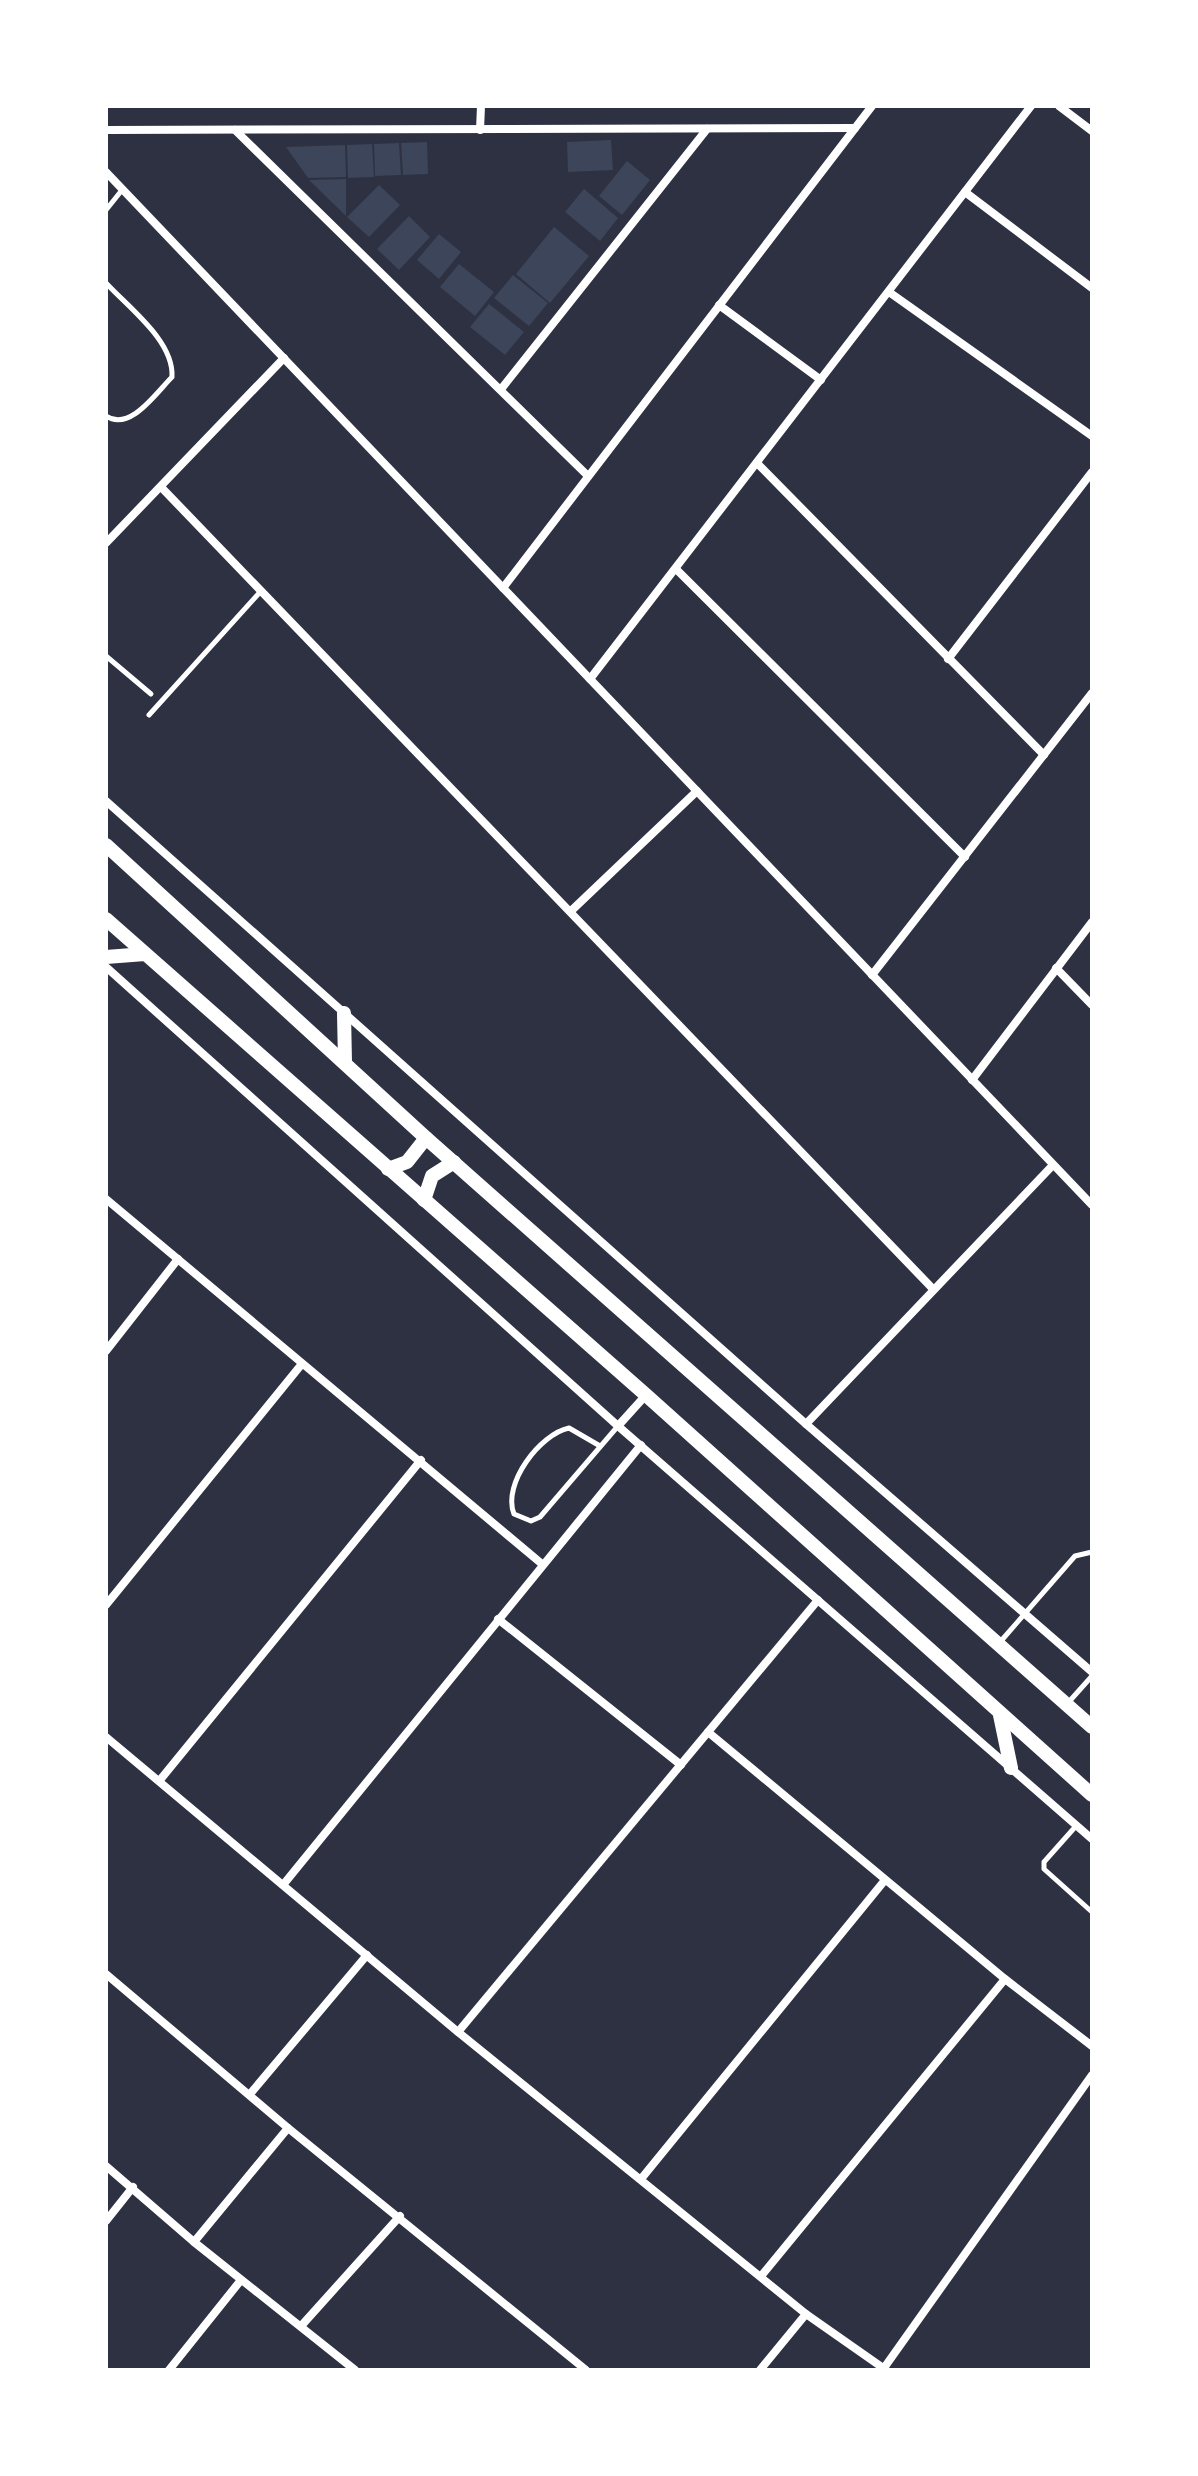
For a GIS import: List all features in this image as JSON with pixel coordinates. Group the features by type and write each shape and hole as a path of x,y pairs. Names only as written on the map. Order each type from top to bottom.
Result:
{"main road":[{"path":"106,845 426,1138 1092,1727"},
{"path":"106,919 646,1395 1092,1795"},
{"path":"106,957 145,954"},
{"path":"344,1013 345,1062"},
{"path":"388,1169 407,1162 426,1138"},
{"path":"424,1200 432,1176 454,1162"},
{"path":"1000,1714 1011,1768"}],"street":[{"path":"480,130 481,106"},
{"path":"503,588 872,106"},
{"path":"590,679 1031,106"},
{"path":"1059,106 1092,131"},
{"path":"106,130 855,128"},
{"path":"502,388 707,129"},
{"path":"235,130 502,388 588,476"},
{"path":"106,172 1092,1205"},
{"path":"965,192 1092,288"},
{"path":"889,292 1092,436"},
{"path":"719,305 821,380"},
{"path":"106,543 284,358"},
{"path":"757,463 1044,755"},
{"path":"948,659 1092,472"},
{"path":"161,487 933,1289"},
{"path":"676,569 965,857"},
{"path":"872,975 1092,693"},
{"path":"571,911 697,791"},
{"path":"106,801 806,1424 1092,1674"},
{"path":"972,1080 1092,922"},
{"path":"106,967 618,1426 1092,1839"},
{"path":"1056,968 1092,1005"},
{"path":"806,1424 1053,1165"},
{"path":"106,1199 542,1564"},
{"path":"106,1351 178,1259"},
{"path":"106,1605 301,1365"},
{"path":"618,1426 646,1395"},
{"path":"283,1885 641,1445"},
{"path":"160,1780 421,1460"},
{"path":"458,2032 818,1600"},
{"path":"498,1619 681,1765"},
{"path":"708,1732 1005,1979 1092,2046"},
{"path":"108,1742 160,1780 458,2032 762,2275 806,2314 885,2369 1092,2075"},
{"path":"641,2179 885,1880"},
{"path":"250,2094 367,1955"},
{"path":"106,1974 288,2128 586,2370"},
{"path":"762,2275 1005,1979"},
{"path":"194,2242 288,2128"},
{"path":"106,2166 194,2242 355,2370"},
{"path":"106,2221 133,2187"},
{"path":"302,2325 400,2216"},
{"path":"169,2370 241,2280"},
{"path":"760,2370 806,2314"}],"lane":[{"path":"106,210 123,190"},
{"path":"106,283 168,352 173,368 172,377 129,419 116,421 106,416"},
{"path":"149,715 261,591"},
{"path":"106,656 151,694"},
{"path":"600,1446 569,1428 552,1434 514,1478 509,1493 514,1514 522,1520 540,1517 618,1426"},
{"path":"998,1644 1075,1556 1092,1552"},
{"path":"1067,1705 1092,1674"},
{"path":"1077,1825 1044,1862 1044,1869 1092,1912"}],"shaded area":[{"path":"611,140 613,170 568,172 567,142"},
{"path":"427,142 428,174 403,175 401,143"},
{"path":"399,143 401,175 375,176 374,144"},
{"path":"372,144 374,177 348,178 347,145"},
{"path":"345,145 346,177 308,178 286,147"},
{"path":"627,161 650,180 622,215 599,196"},
{"path":"346,179 346,216 309,180"},
{"path":"379,185 400,205 369,237 347,217"},
{"path":"584,189 618,218 600,241 565,212"},
{"path":"409,216 430,237 399,270 377,249"},
{"path":"554,227 589,256 550,303 516,274"},
{"path":"439,234 461,252 439,279 417,260"},
{"path":"459,264 494,292 475,316 440,287"},
{"path":"513,275 548,303 529,326 494,298"},
{"path":"489,304 524,332 505,355 470,327"}]}
